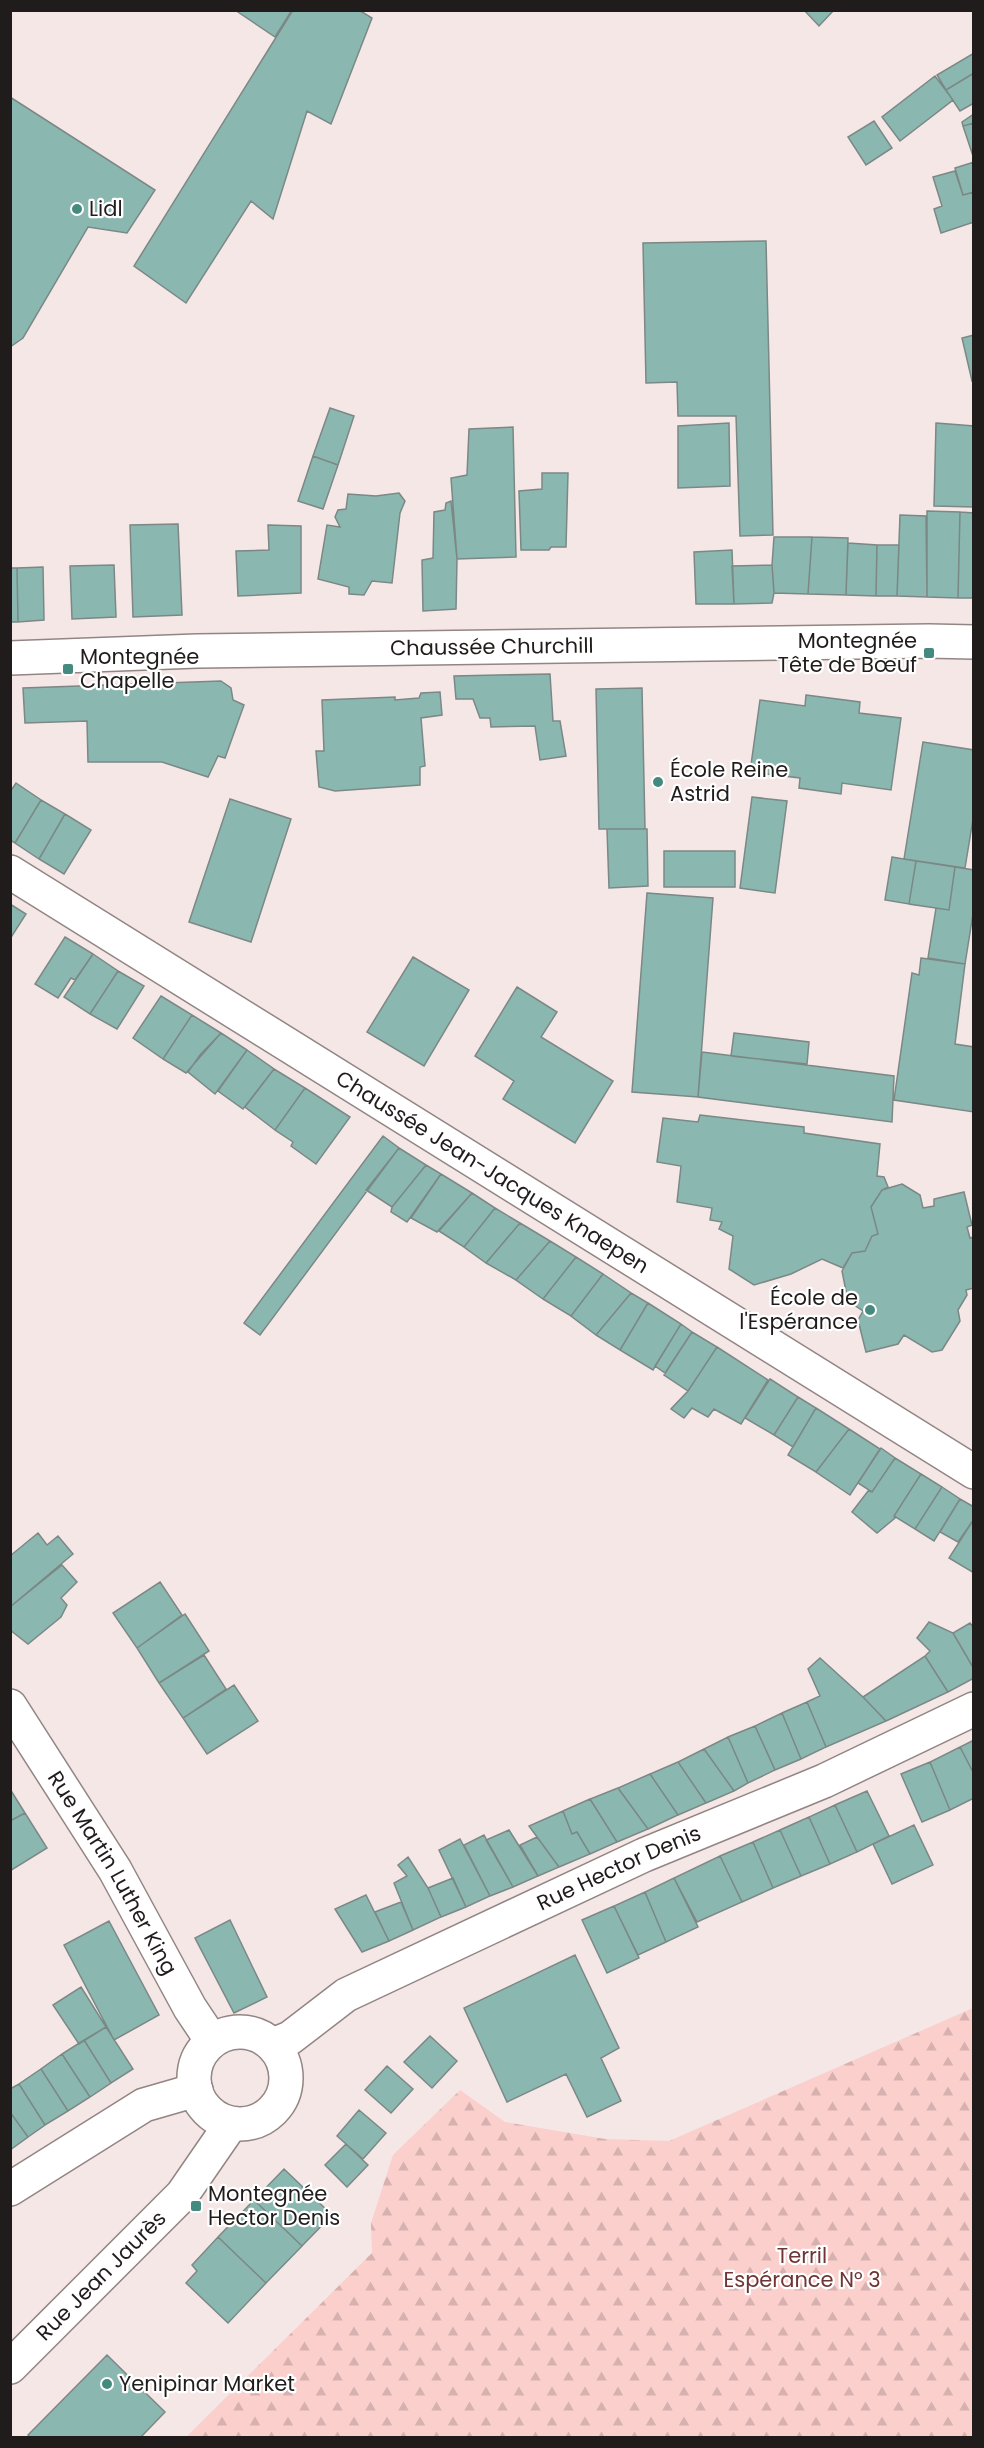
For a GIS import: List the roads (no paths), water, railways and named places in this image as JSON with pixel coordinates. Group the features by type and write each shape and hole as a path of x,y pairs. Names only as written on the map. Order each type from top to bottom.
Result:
{"street":[{"name":"Chaussée Churchill","path":"10,658 197,651 974,642"},
{"name":"Chaussée Jean-Jacques Knaepen","path":"10,872 974,1472"},
{"name":"Rue Martin Luther King","path":"10,1706 115,1870 190,2008 212,2041"},
{"name":"Rue Hector Denis","path":"273,2045 290,2038 346,1995 644,1855 824,1781 974,1708"},
{"path":"243,2032 259,2036 273,2045 282,2058 286,2074 285,2090 279,2105 266,2118 250,2124 231,2124 208,2112 198,2099 195,2069 200,2054 212,2041 226,2034 243,2032"},
{"path":"10,2188 144,2105 196,2090"},
{"name":"Rue Jean Jaurès","path":"10,2367 182,2195 231,2124"}],"place":[{"name":"Lidl","path":"77,209"},
{"name":"Montegnée Tête de Bœuf","path":"929,653"},
{"name":"Montegnée Chapelle","path":"68,669"},
{"name":"École Reine Astrid","path":"658,782"},
{"name":"École de l'Espérance","path":"870,1310"},
{"name":"Montegnée Hector Denis","path":"196,2206"},
{"name":"Yenipinar Market","path":"107,2384"}],"park label":[{"name":"Terril Espérance N° 3","path":"802,2268"}]}
